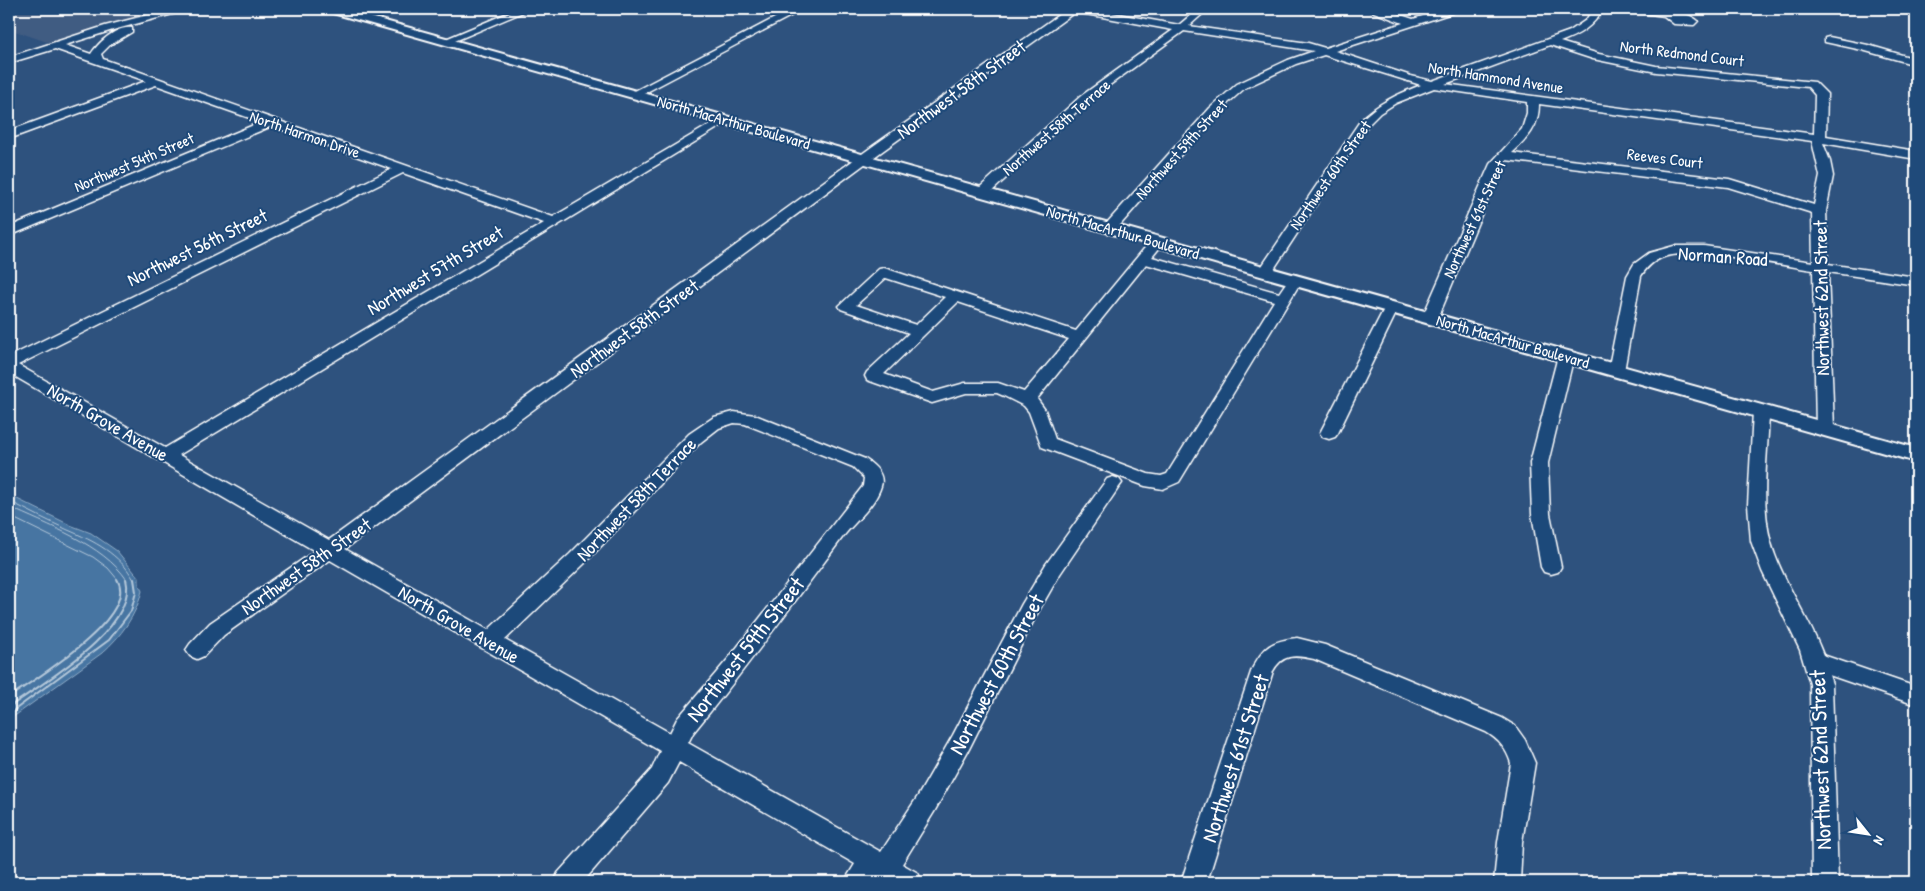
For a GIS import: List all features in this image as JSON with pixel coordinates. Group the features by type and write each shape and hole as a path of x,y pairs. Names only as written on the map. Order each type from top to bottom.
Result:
{"main road":[{"name":"North MacArthur Boulevard","path":"330,9 1916,455"}],"street":[{"path":"9,60 109,28 181,9"},
{"path":"446,41 525,9"},
{"path":"635,94 799,9"},
{"name":"North Hammond Avenue","path":"1075,9 1181,29 1261,38 1325,51 1432,85 1820,138 1916,155"},
{"name":"Northwest 58th Street","path":"197,650 217,629 330,550 865,159 1075,9"},
{"name":"Northwest 58th Terrace","path":"983,192 1085,98 1181,29 1202,9"},
{"path":"1374,9 1411,22"},
{"name":"Northwest 59th Street","path":"1110,228 1226,98 1254,79 1292,62 1454,9"},
{"name":"Northwest 60th Street","path":"1265,272 1364,123 1376,111 1392,101 1432,85 1574,33 1590,22 1598,9"},
{"path":"1636,9 1667,14"},
{"path":"99,61 96,54 105,43 148,18"},
{"path":"1829,40 1864,47 1899,59 1916,62"},
{"name":"North Redmond Court","path":"1551,42 1604,59 1656,69 1811,84"},
{"name":"North Harmon Drive","path":"55,45 554,222"},
{"path":"9,135 156,81"},
{"name":"Northwest 62nd Street","path":"1811,84 1821,94 1820,138 1817,142 1827,167 1827,179 1819,211 1825,429"},
{"name":"Northwest 61st Street","path":"1430,318 1496,164 1529,131 1533,122 1533,100"},
{"name":"Northwest 57th Street","path":"166,455 725,120"},
{"name":"Northwest 54th Street","path":"9,232 271,122"},
{"name":"Reeves Court","path":"1503,156 1729,183 1819,211"},
{"name":"Northwest 56th Street","path":"9,364 403,168"},
{"path":"1027,400 1158,241"},
{"name":"Norman Road","path":"1616,370 1634,276 1638,267 1656,255 1687,249 1704,250 1916,281"},
{"path":"1143,258 1283,299"},
{"path":"918,331 846,306 884,272 1079,337"},
{"path":"955,296 873,376 932,398 964,388 998,388 1010,392 1027,400 1037,410 1048,443 1145,480 1163,483 1174,478 1295,280"},
{"path":"1329,433 1392,307"},
{"path":"1551,567 1541,514 1539,463 1566,356"},
{"name":"North Grove Avenue","path":"9,364 489,642 909,882"},
{"name":"Northwest 62nd Street","path":"1761,411 1759,532 1764,554 1805,633 1816,660 1821,684 1825,882"},
{"name":"Northwest 58th Terrace","path":"489,642 541,594 695,438 714,423 739,416 804,441"},
{"name":"Northwest 59th Street","path":"567,882 660,776 685,726 736,665 872,486 873,478 868,470 859,464 804,441"},
{"name":"Northwest 60th Street","path":"857,882 878,865 926,804 961,742 1029,610 1053,569 1113,483"},
{"name":"Northwest 61st Street","path":"1194,882 1263,669 1270,657 1280,649 1297,647 1317,651 1494,725 1507,733 1517,747 1523,763 1510,842 1507,882"},
{"path":"1816,660 1916,696"}],"shaded area":[{"path":"9,9 161,9 53,44 9,29"}],"water":[{"path":"9,495 70,525 91,533 117,551 139,578 139,585 142,591 132,617 121,633 102,653 9,720"}]}
